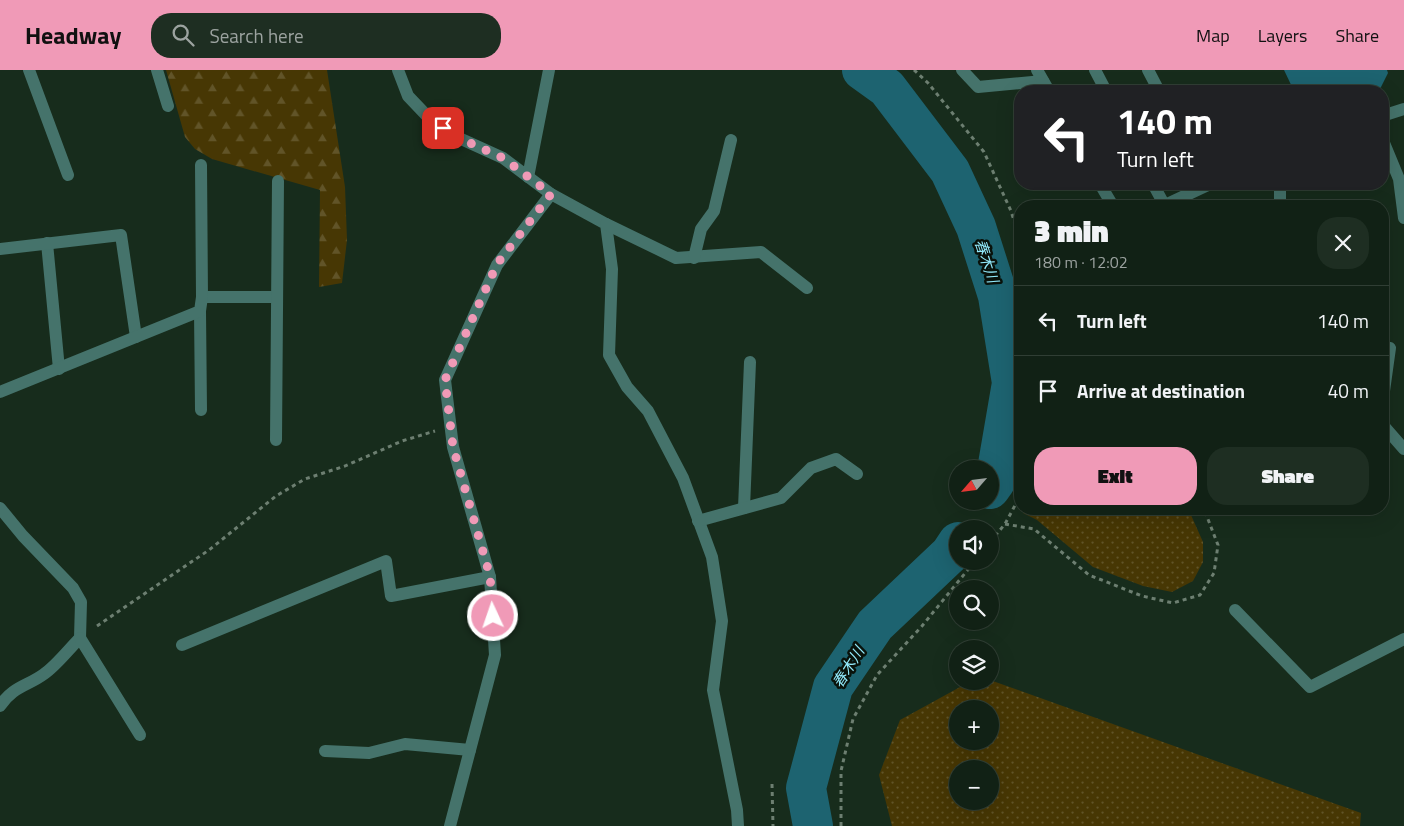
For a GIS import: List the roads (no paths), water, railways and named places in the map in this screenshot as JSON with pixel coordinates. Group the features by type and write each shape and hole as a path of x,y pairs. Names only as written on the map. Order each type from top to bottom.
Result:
{"street":[{"path":"29,70 68,175"},
{"path":"157,70 168,106"},
{"path":"398,70 408,96 428,117 459,138 503,158 551,194 606,224 676,258 762,252 807,288"},
{"path":"528,177 549,70"},
{"path":"962,70 978,87 1043,81"},
{"path":"1095,70 1103,85"},
{"path":"1148,70 1156,85"},
{"path":"1389,114 1404,109"},
{"path":"694,258 701,229 714,212 731,140"},
{"path":"1389,155 1399,179 1404,218"},
{"path":"201,165 201,410"},
{"path":"276,440 278,180"},
{"path":"1176,200 1197,190"},
{"path":"450,826 495,655 490,576 453,447 445,380 497,264 551,194"},
{"path":"606,224 612,269 609,355 627,387 648,411 683,478 712,557 722,621 713,690 738,826"},
{"path":"0,249 121,234 136,337"},
{"path":"47,243 59,368"},
{"path":"202,297 277,297"},
{"path":"0,392 200,311"},
{"path":"1389,355 1390,348"},
{"path":"744,508 750,362"},
{"path":"1389,432 1404,449"},
{"path":"698,521 781,498 812,468 836,460 857,474"},
{"path":"0,508 22,536 73,588 81,602 80,638 140,735"},
{"path":"182,645 386,560 391,596 490,576"},
{"path":"1235,610 1310,686 1404,639"},
{"path":"0,706 20,686 44,674 80,638"},
{"path":"325,750 369,753 405,744 470,750"}],"water":[{"path":"1284,70 1387,70 1388,73 1382,85 1291,85"}],"waterway":[{"name":"春木川","path":"862,70 887,88 950,171 976,227 998,296 1012,383 999,460"},
{"name":"春木川","path":"813,826 806,788 833,687 875,625 949,555"}]}
